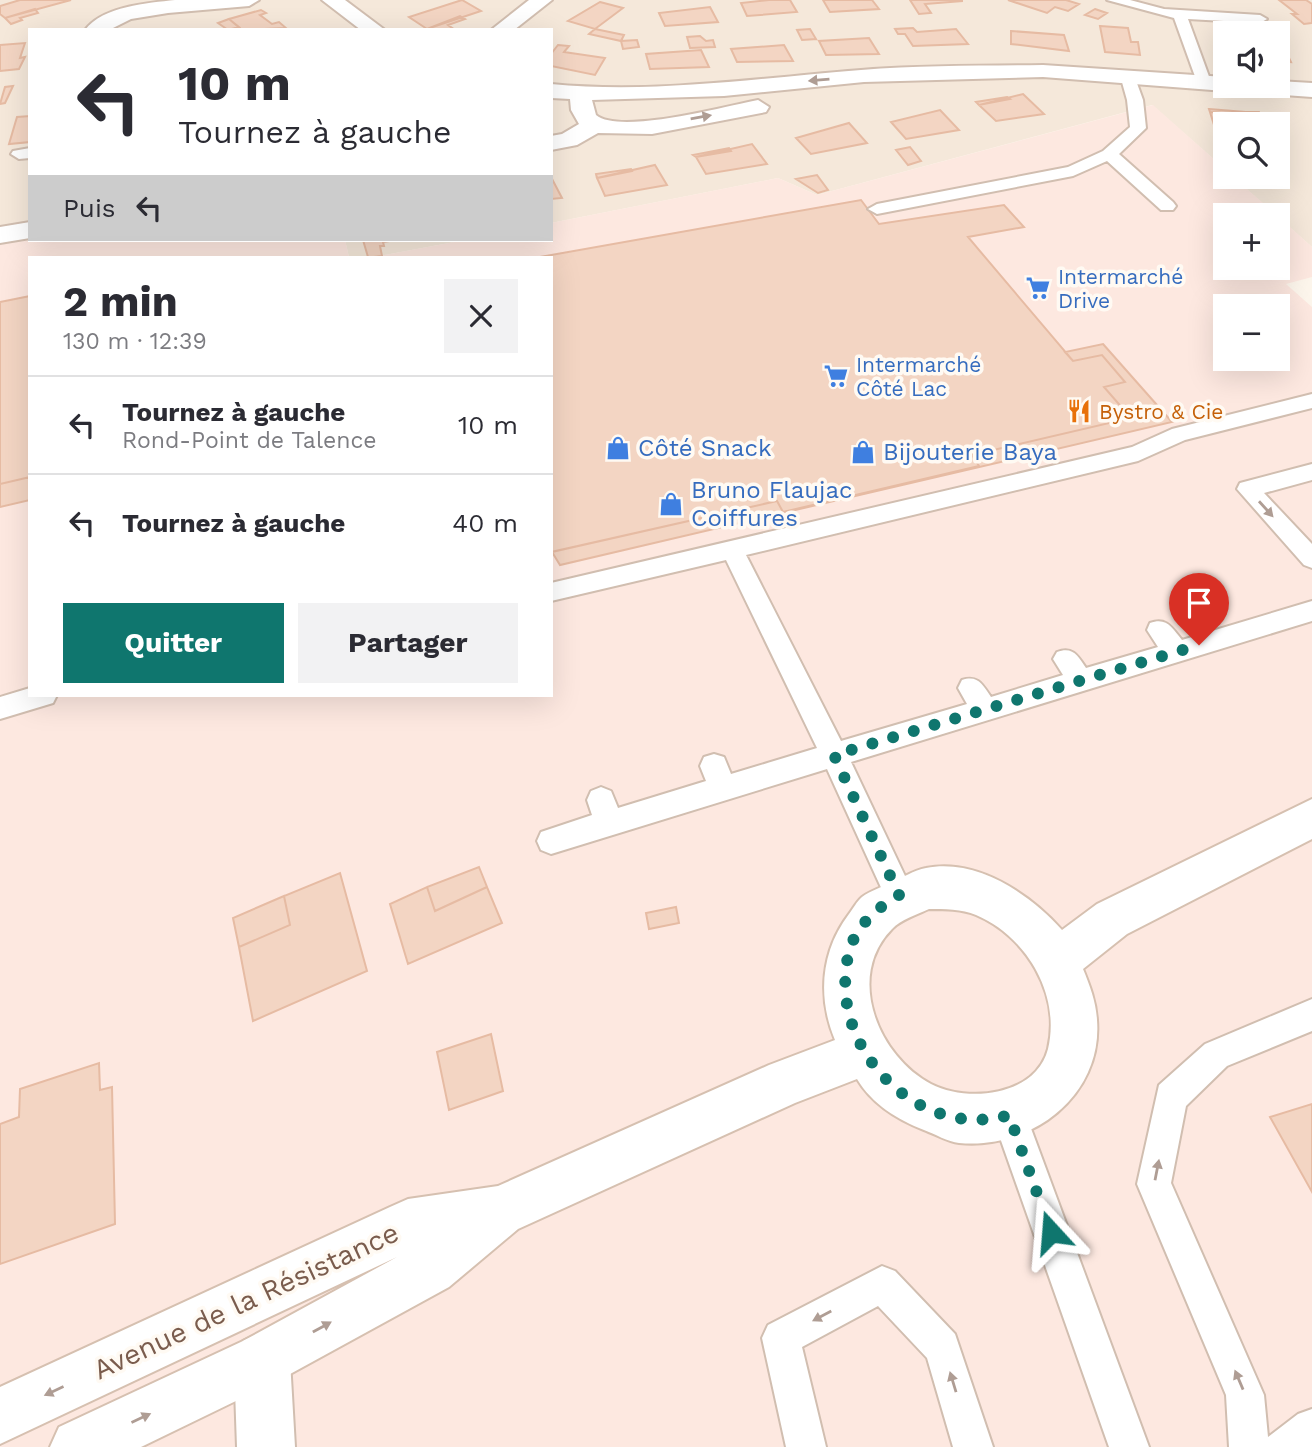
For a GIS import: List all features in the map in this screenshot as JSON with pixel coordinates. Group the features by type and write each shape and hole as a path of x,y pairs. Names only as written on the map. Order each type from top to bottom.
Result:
{"street":[{"path":"98,28 113,18 142,12 249,0"},
{"path":"331,0 372,28"},
{"path":"504,28 542,0"},
{"path":"553,91 583,94 868,83 1043,71 1213,83"},
{"path":"583,94 580,103 586,119 595,125 634,130 868,83"},
{"path":"747,87 761,106"},
{"path":"1290,88 1312,90"},
{"path":"553,144 569,140 595,125"},
{"path":"0,234 28,230"},
{"path":"1057,961 1112,919 1312,818"},
{"path":"926,888 956,889 985,897 1013,912 1038,934 1057,961 1069,990 1074,1019 1071,1047 1061,1074 1044,1096 1021,1111 994,1119 965,1119 936,1112 908,1097 884,1077 864,1053 847,1010 844,989 847,959 857,932 876,911 899,895 926,888"},
{"name":"Avenue de la Résistance","path":"79,1447 262,1360 430,1268 500,1211 786,1082 864,1053"},
{"name":"Avenue de la Résistance","path":"0,1416 408,1225 500,1211"},
{"path":"262,1360 266,1447"}],"lane":[{"path":"1114,0 1180,15 1260,19"},
{"path":"1180,15 1213,79"},
{"path":"877,209 1073,171 1109,154 1138,128 1135,100 1127,75"},
{"path":"1109,154 1167,205"},
{"path":"553,592 1138,453 1189,430 1312,401"},
{"path":"1312,472 1248,489 1312,559"},
{"path":"732,548 834,755 899,895"},
{"path":"551,841 605,811 719,777 834,755 907,721 978,699 1081,682 1312,611"},
{"path":"1159,630 1177,652"},
{"path":"1066,659 1081,682"},
{"path":"0,708 37,697"},
{"path":"1249,1447 1245,1395 1154,1184 1171,1097 1216,1055 1312,1015"},
{"path":"1009,1115 1129,1447"},
{"path":"806,1447 780,1338 882,1284 942,1347 973,1447"},
{"path":"1283,1447 1312,1428"}],"shaded area":[{"path":"0,0 1312,0 1312,247 1290,228 1290,203 1262,203 1247,189 1290,189 1290,112 1213,112 1213,158 1152,105 817,195 778,178 553,223 553,28 28,28 28,232 0,236"},
{"path":"1153,105 1213,158 1213,189 1247,189 1263,203 1213,203 1213,280 1290,280 1290,227 1312,247 1312,277 1286,284 1312,307 1312,1447 0,1447 0,236 28,232 28,242 345,242 349,256 28,256 28,697 553,697 553,256 379,256 454,242 553,242 553,223 778,178 817,195"},
{"path":"345,242 454,242 379,256 349,256"}],"building":[{"path":"20,0 71,0 5,18 0,14 0,6"},
{"path":"462,0 481,11 430,28 409,17"},
{"path":"790,0 797,12 747,16 741,3"},
{"path":"823,0 872,0 879,9 830,12"},
{"path":"910,0 962,1 925,4 931,13 919,14"},
{"path":"1008,0 1066,0 1079,4 1068,11 1055,7 1047,13"},
{"path":"1279,0 1306,0 1312,4 1312,23 1304,24 1292,14 1297,14"},
{"path":"600,2 623,8 595,29 568,21"},
{"path":"710,7 718,22 665,26 659,13"},
{"path":"35,9 38,13 20,18 22,20 11,24 5,18"},
{"path":"1095,9 1107,13 1098,19 1085,15"},
{"path":"261,10 266,13 260,15 272,24 279,22 286,28 240,28 229,19"},
{"path":"460,16 465,19 448,25 452,28 430,28"},
{"path":"229,19 239,27 225,28 218,23"},
{"path":"1100,26 1128,28 1131,42 1138,42 1140,55 1105,52"},
{"path":"913,28 917,32 956,29 968,44 913,46 905,34 898,34 895,29"},
{"path":"595,29 624,35 621,41 589,34"},
{"path":"810,29 816,39 802,40 797,30"},
{"path":"1011,31 1064,35 1069,51 1011,44"},
{"path":"700,36 706,41 713,40 715,47 690,48 687,37"},
{"path":"869,38 879,54 826,55 819,41"},
{"path":"637,40 639,47 623,49 621,41"},
{"path":"25,43 20,58 25,57 19,69 0,71 0,45"},
{"path":"558,45 569,46 564,52 605,58 595,75 553,66 553,51"},
{"path":"784,45 793,61 737,62 731,49"},
{"path":"701,50 709,67 650,69 646,54"},
{"path":"13,86 5,103 0,104 5,87"},
{"path":"1023,94 1044,114 996,121 979,105"},
{"path":"1007,97 1010,99 979,105 976,102"},
{"path":"1209,109 1245,112 1213,112"},
{"path":"940,110 959,130 906,139 891,122"},
{"path":"28,116 28,142 9,144 17,117"},
{"path":"849,123 867,143 811,154 796,138"},
{"path":"752,144 767,164 706,174 696,157"},
{"path":"910,147 921,161 908,165 896,150"},
{"path":"729,148 731,151 696,157 693,155"},
{"path":"655,165 667,185 605,196 597,178"},
{"path":"632,171 597,178 596,174"},
{"path":"817,175 828,190 818,193 796,179"},
{"path":"553,181 562,198 553,199"},
{"name":"Intermarché Côté Lac","path":"861,200 879,224 1004,205 1024,227 968,237 1073,361 1102,355 1125,382 1104,387 1131,418 972,455 979,466 783,512 777,501 553,552 553,256 546,256"},
{"path":"364,242 383,242 384,246 380,246 382,256 368,256"},
{"path":"28,296 28,477 0,484 0,302"},
{"path":"1103,344 1172,422 560,565 553,554 777,501 783,512 979,466 972,455 1131,418 1104,387 1125,382 1102,355 1073,361 1065,352"},
{"path":"28,477 28,500 0,507 0,484"},
{"path":"479,867 487,887 435,911 427,887"},
{"path":"340,873 367,971 253,1021 239,947 290,925 284,896"},
{"path":"427,887 435,911 487,887 502,923 408,964 390,904"},
{"path":"284,896 290,925 239,947 233,918"},
{"path":"676,907 679,923 649,929 646,913"},
{"path":"491,1034 503,1091 449,1110 437,1052"},
{"path":"99,1063 100,1090 112,1087 115,1224 0,1264 0,1124 19,1117 20,1089"},
{"path":"1312,1104 1312,1192 1270,1117"}],"place":[{"name":"Intermarché Drive","path":"1038,288"},
{"name":"Intermarché Côté Lac","path":"836,376"},
{"name":"Bystro & Cie","path":"1079,411"},
{"name":"Côté Snack","path":"618,448"},
{"name":"Bijouterie Baya","path":"863,452"},
{"name":"Bruno Flaujac Coiffures","path":"671,504"}],"route":[{"path":"1051,1232 1009,1115 994,1119 965,1119 936,1112 908,1097 884,1077 864,1053 849,1021 844,989 847,959 857,932 876,911 899,895 834,755 1199,645"}]}
